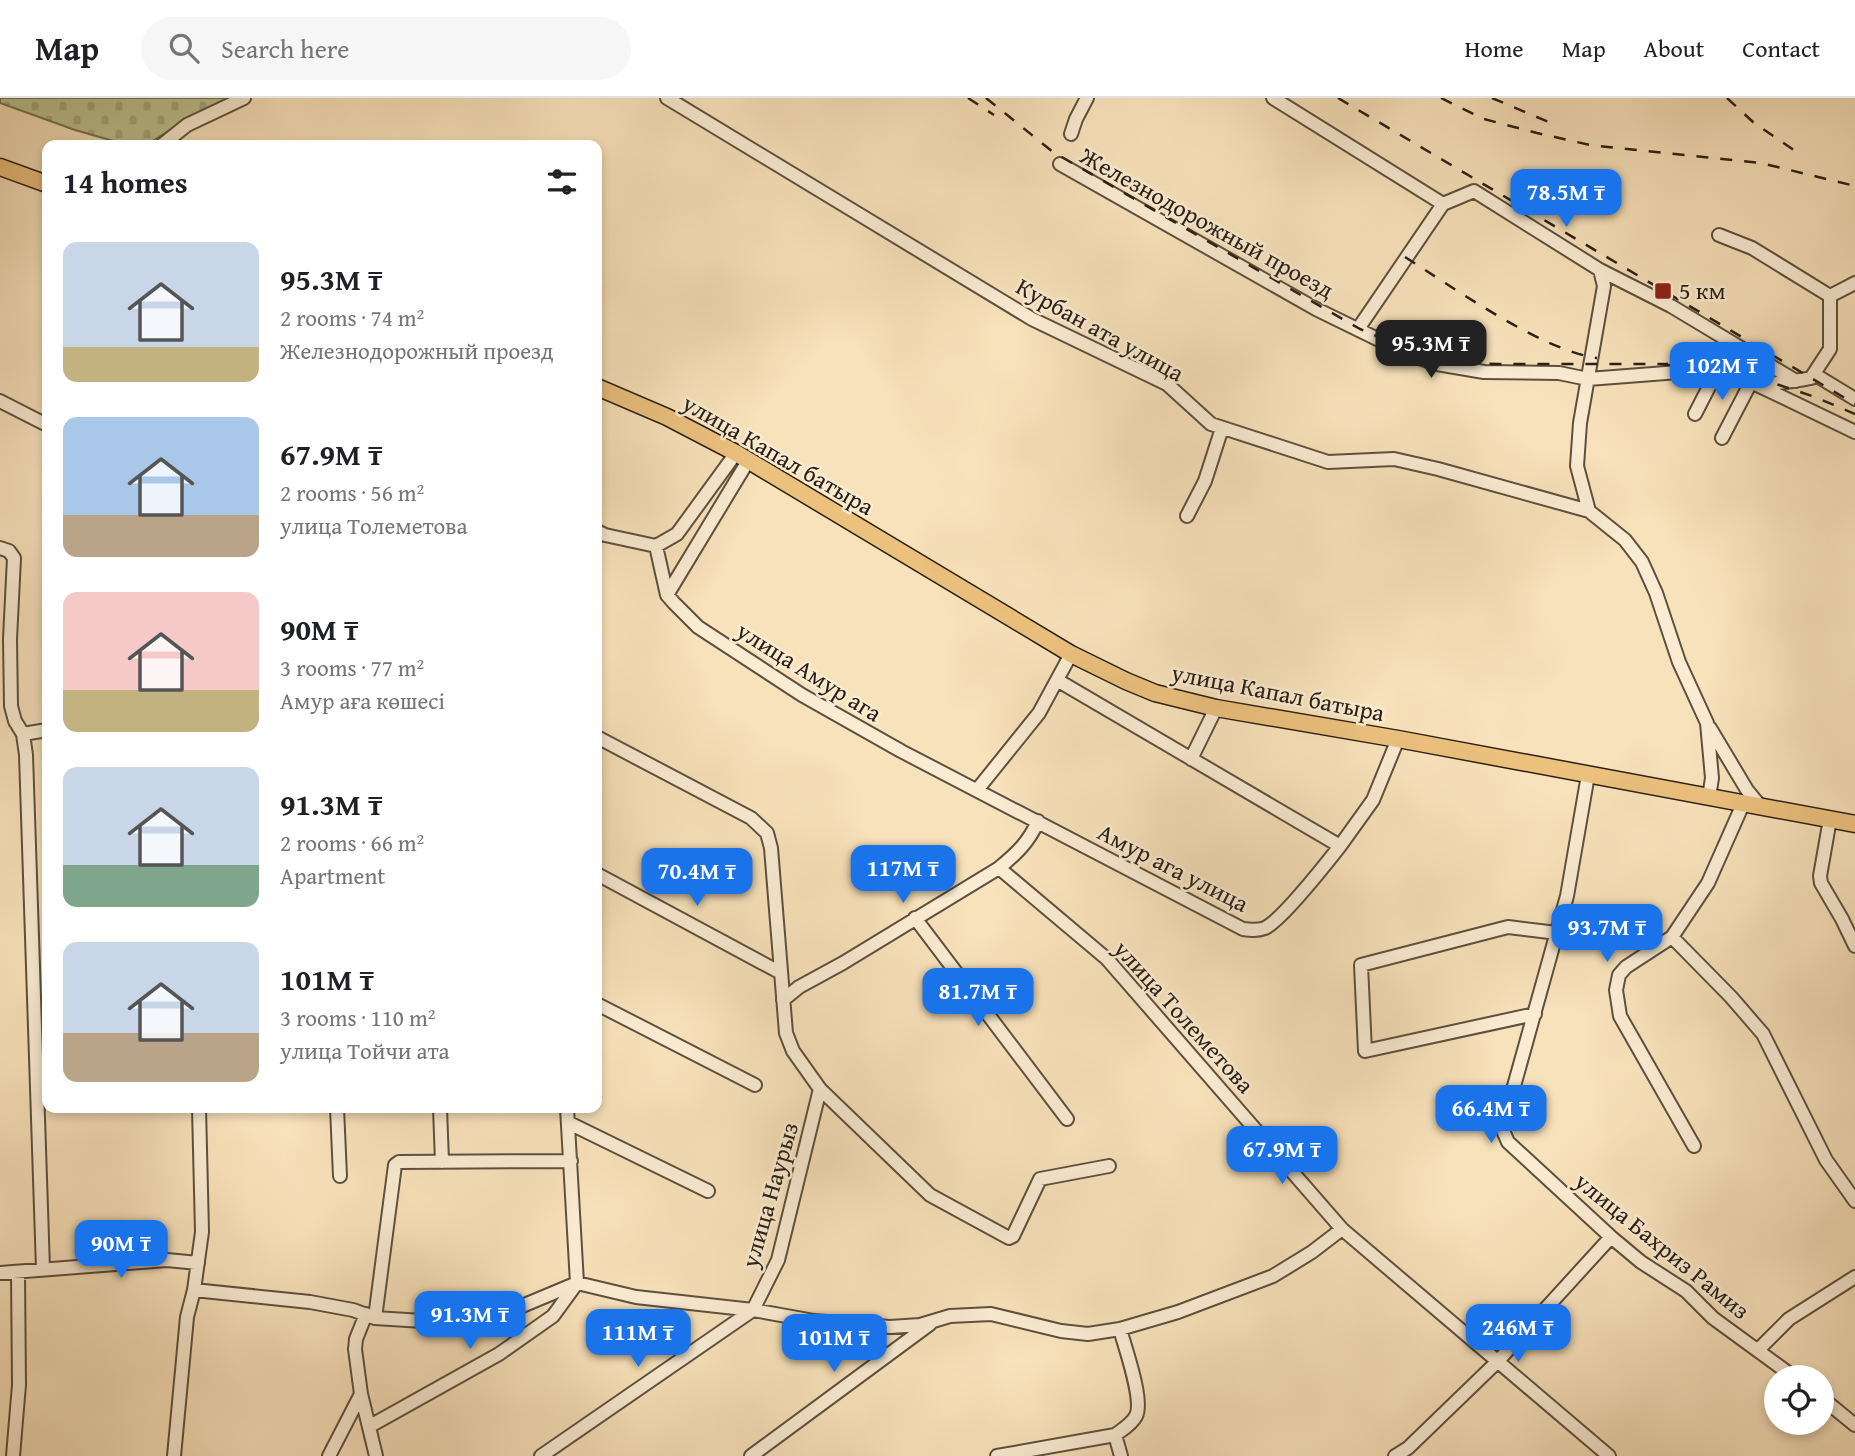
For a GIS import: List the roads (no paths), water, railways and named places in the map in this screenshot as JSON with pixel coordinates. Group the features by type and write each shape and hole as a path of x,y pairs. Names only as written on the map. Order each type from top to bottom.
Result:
{"main road":[{"path":"0,167 42,182"},
{"name":"улица Капал батыра","path":"602,389 667,417 742,457 1071,653 1145,689 1216,708 1855,824"}],"street":[{"path":"168,140 187,125 244,98"},
{"name":"Курбан ата улица","path":"667,98 1032,319 1167,384 1211,424 1328,462 1394,459 1589,511"},
{"path":"1071,134 1087,98"},
{"path":"1273,98 1443,204"},
{"name":"Железнодорожный проезд","path":"1060,164 1316,309 1410,355 1437,365 1484,372 1559,373 1588,379 1692,371 1756,384 1855,432"},
{"path":"1357,329 1443,204 1474,191 1600,270 1671,306 1796,381"},
{"path":"1719,235 1752,248 1830,296"},
{"path":"1600,270 1604,286 1580,423 1577,466 1589,511 1625,540 1642,562 1656,593 1679,662 1707,723 1747,790 1762,807"},
{"path":"1830,296 1855,283"},
{"path":"1722,438 1756,384 1811,378 1830,349 1830,296"},
{"path":"1814,374 1855,399"},
{"path":"1695,414 1715,375"},
{"path":"0,401 42,422"},
{"path":"1187,516 1205,481 1223,428"},
{"path":"602,534 656,547 677,534 742,457"},
{"path":"667,595 742,457"},
{"path":"656,547 667,595"},
{"path":"0,548 9,551 13,558 11,706 15,721 23,734 30,844 43,1269"},
{"name":"улица Амур ага","path":"667,595 698,627 802,695 901,751 1038,821"},
{"path":"977,790 1039,713 1071,653"},
{"path":"1057,681 1340,846 1373,800 1398,739"},
{"path":"1191,759 1216,708"},
{"path":"1707,723 1712,778 1709,797"},
{"path":"23,734 42,731"},
{"path":"602,740 751,818 767,833 771,848 786,1033 793,1051 820,1089 876,1146 930,1195 1005,1237 1013,1236 1040,1179 1109,1166"},
{"name":"улица Бахриз Рамиз","path":"1588,775 1567,896 1504,1122 1504,1133 1508,1142 1640,1262 1686,1291 1713,1318 1778,1365"},
{"path":"1694,1146 1620,1016 1616,990 1619,975 1626,967 1672,937 1708,883 1743,804"},
{"path":"1830,819 1821,883 1855,946"},
{"path":"783,1000 799,987 999,868 1022,849 1038,821"},
{"name":"Амур ага улица","path":"1038,821 1243,929 1253,931 1265,928 1285,909 1340,846"},
{"name":"улица Толеметова","path":"999,868 1107,959 1342,1229 1609,1456"},
{"path":"602,877 781,973"},
{"path":"915,918 1067,1118"},
{"path":"1535,1014 1365,1052 1361,965 1508,927 1557,933"},
{"path":"1672,937 1763,1034 1826,1160 1855,1201"},
{"path":"602,1007 755,1085"},
{"name":"улица Наурыз","path":"753,1310 778,1260 820,1089"},
{"path":"174,1456 187,1317 194,1290 202,1232 199,1113"},
{"path":"337,1113 340,1175"},
{"path":"440,1113 442,1162"},
{"path":"370,1426 499,1354 552,1316 577,1283 568,1113"},
{"path":"569,1123 708,1191"},
{"path":"376,1456 361,1394 355,1349 356,1339 370,1316 394,1168 399,1162 571,1161"},
{"path":"194,1290 310,1302 370,1316 423,1321 515,1309 577,1283 636,1297 753,1310 814,1321 890,1327 920,1325 950,1316 991,1314 1061,1331 1088,1334 1120,1329 1178,1312 1273,1276 1312,1252 1342,1229"},
{"path":"1395,1456 1408,1448 1497,1362 1611,1237"},
{"path":"0,1273 167,1260 198,1263"},
{"path":"13,1456 19,1385 18,1272"},
{"path":"1758,1350 1789,1319 1855,1277"},
{"path":"541,1456 753,1310"},
{"path":"751,1456 936,1320"},
{"path":"997,1456 1115,1434 1130,1425 1137,1413 1137,1398 1120,1329"},
{"path":"329,1456 361,1394"},
{"path":"1834,1408 1855,1425"},
{"path":"1115,1434 1121,1456"}],"railway":[{"path":"968,98 994,115"},
{"path":"986,98 1053,152 1360,329 1420,355 1462,363 1668,364"},
{"path":"1338,98 1855,404"},
{"path":"1441,98 1484,119 1590,145 1761,163 1855,186"},
{"path":"1492,98 1551,123"},
{"path":"1727,98 1753,122 1798,153"},
{"path":"1405,257 1525,331 1575,353 1597,358"},
{"path":"1660,364 1734,370 1815,397 1855,414"}],"place":[{"name":"5 км","path":"1663,291"}]}
